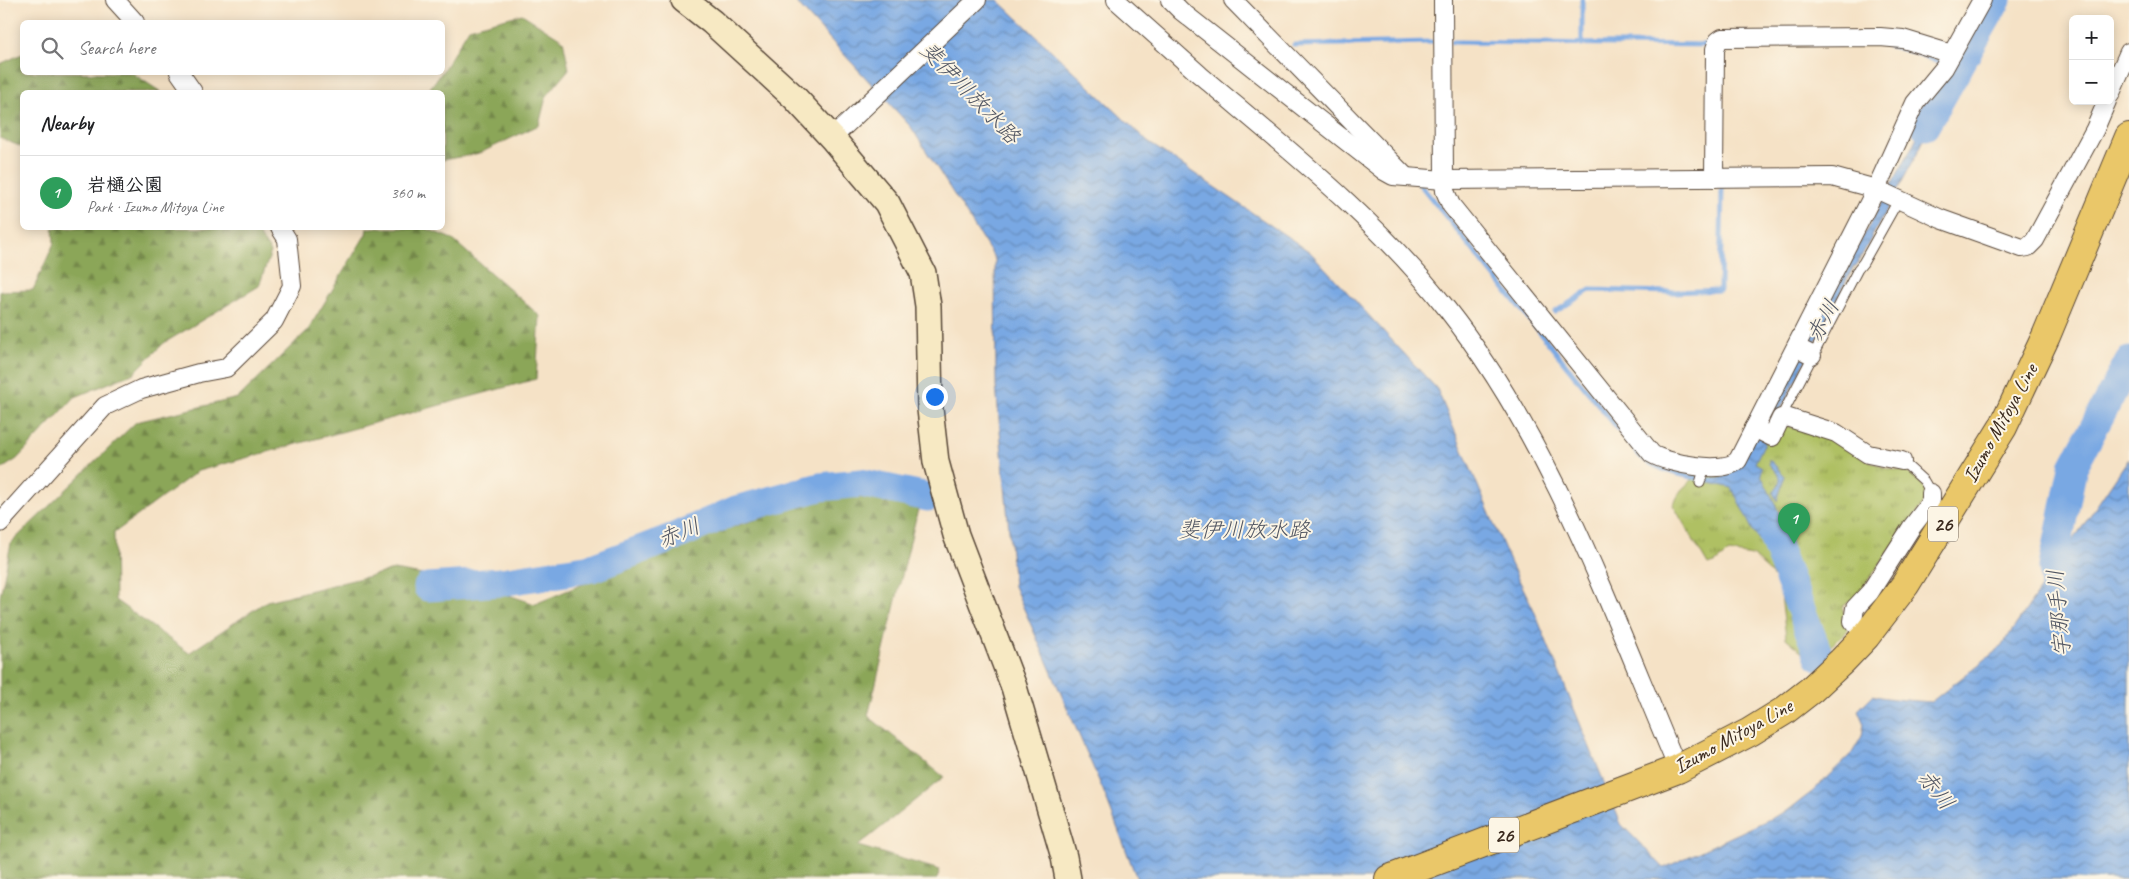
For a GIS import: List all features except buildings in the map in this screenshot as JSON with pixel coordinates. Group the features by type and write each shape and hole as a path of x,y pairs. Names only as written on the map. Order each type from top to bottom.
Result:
{"main road":[{"name":"Izumo Mitoya Line","path":"1389,879 1678,769 1750,732 1784,711 1811,690 1866,636 1905,584 2003,427 2046,336 2129,137"}],"street":[{"path":"114,0 133,20"},
{"path":"684,0 712,22 795,98 841,130 887,204 923,273 928,306 930,409 936,462 956,535 1014,687 1064,857 1068,879"},
{"path":"841,130 977,0"},
{"path":"1116,0 1199,74 1312,168 1415,270 1480,353 1537,447 1567,506 1678,769"},
{"path":"1170,0 1181,11 1384,171 1393,176 1444,180 1832,177 1889,195 1941,219 2022,248 2028,247 2035,240 2095,129 2105,105"},
{"path":"1233,0 1412,178"},
{"path":"1443,0 1444,180 1445,191 1451,206 1652,454 1702,476 1735,463 1761,431 1889,195 1915,103 1937,78 1982,0"},
{"path":"1714,178 1715,49 1718,41 1722,38 1880,37 1903,39 1952,54"},
{"path":"2114,85 2129,52"},
{"path":"181,75 192,90"},
{"path":"0,523 105,406 141,389 199,373 226,368 274,320 292,286 287,239 281,230"},
{"path":"1761,431 1772,436 1781,418 1786,417 1828,430 1846,439 1868,454 1902,460"},
{"path":"1866,636 1853,621 1855,608 1870,592 1911,528 1927,507 1931,500 1931,493"}],"lane":[{"path":"1781,418 1805,351 1863,263 1889,195"},
{"path":"1902,460 1924,481 1931,493"}],"green space":[{"path":"522,14 563,40 569,69 546,97 539,125 480,153 445,160 445,90 428,90 440,75 445,75 445,67 469,28"},
{"path":"20,55 20,75 135,75 158,90 20,90 20,146 0,138 0,64"},
{"path":"53,230 255,230 271,252 259,286 164,343 134,373 75,397 17,459 0,470 0,291 33,290 54,243"},
{"path":"367,230 430,230 452,239 540,316 536,379 198,471 114,533 115,600 189,653 267,601 394,570 479,585 535,604 681,543 831,496 920,501 868,716 944,777 858,846 940,870 937,879 0,879 0,597 11,543 136,422 238,398 308,330"},
{"path":"1783,425 1826,434 1859,456 1885,468 1906,472 1916,478 1926,489 1927,499 1856,597 1842,607 1849,629 1814,662 1786,638 1780,586 1768,570 1752,556 1729,552 1715,563 1708,565 1673,505 1681,490 1692,480 1693,473 1712,475"}],"water":[{"name":"斐伊川放水路","path":"794,0 998,0 1148,142 1310,252 1437,389 1511,564 1533,608 1621,824 1664,868 1787,811 1812,792 1852,753 1862,736 1864,724 1858,710 1873,695 1893,699 1931,702 2001,647 2129,458 2129,879 1137,879 1103,790 1014,586 996,386 995,259 911,127"},
{"path":"1939,91 1946,94 1917,154 1856,266 1854,266 1755,463 1762,467 1761,475 1788,536 1791,562 1789,573 1785,574 1754,533 1732,488 1710,483 1712,478 1717,479 1734,472 1910,151"},
{"path":"1769,459 1785,476 1777,501 1773,493 1779,484 1780,477 1769,464"}],"waterway":[{"path":"1582,0 1582,45"},
{"name":"赤川","path":"1925,126 1997,0"},
{"path":"1294,45 1431,42"},
{"path":"1452,42 1710,45"},
{"path":"1888,45 1914,52 1940,63"},
{"path":"1418,182 1640,456 1656,467 1686,476 1716,481"},
{"path":"1555,312 1590,290 1673,292 1720,290 1722,187"},
{"name":"宇那手川","path":"2057,609 2053,567 2073,467 2129,361"},
{"name":"赤川","path":"428,587 501,582 592,568 674,537 736,510 820,487 861,483 928,497"},
{"name":"赤川","path":"1773,537 1819,656"}],"place":[{"name":"岩樋公園","path":"1794,544"}]}
